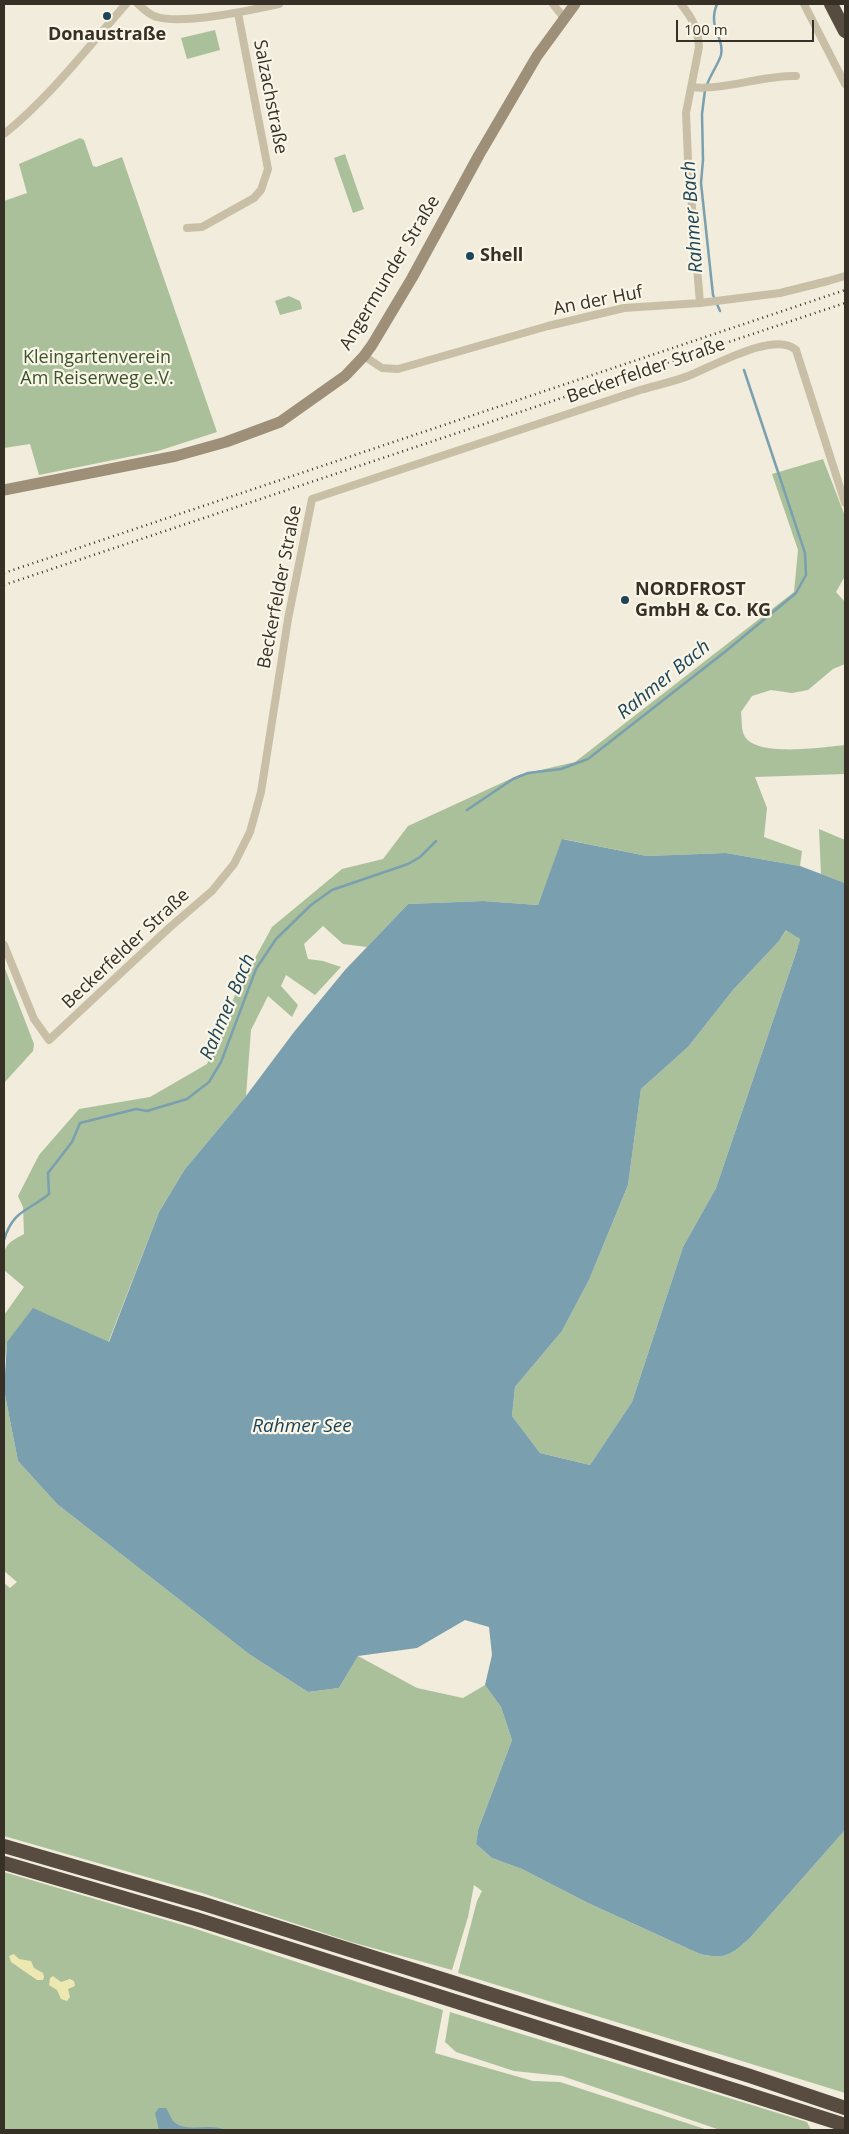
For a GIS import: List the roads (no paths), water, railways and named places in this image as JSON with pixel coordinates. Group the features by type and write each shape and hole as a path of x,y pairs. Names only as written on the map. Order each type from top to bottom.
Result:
{"highway":[{"path":"831,4 845,31"},
{"path":"4,1846 200,1903 750,2076 816,2100 845,2108"},
{"path":"4,1863 196,1919 845,2125"},
{"path":"816,2100 845,2103"},
{"path":"821,2118 844,2130"}],"main road":[{"name":"Angermunder Straße","path":"4,490 176,456 226,442 280,422 345,376 364,356 412,278 479,155 537,56 575,4"}],"street":[{"path":"4,134 43,99 126,4"},
{"path":"138,4 150,14 166,18 238,13 279,4"},
{"path":"553,4 564,18"},
{"path":"681,4 694,21 699,37 695,87 686,113 700,303"},
{"path":"804,4 845,84"},
{"name":"Salzachstraße","path":"187,228 202,227 254,198 261,190 268,169 238,13"},
{"path":"695,87 777,76 796,76"},
{"name":"An der Huf","path":"364,356 382,368 398,369 548,326 624,308 700,303 780,292 828,282 845,276"},
{"name":"Beckerfelder Straße","path":"4,946 34,1019 49,1040 169,928 212,891 234,864 250,832 261,792 288,619 312,499 631,393 689,376 749,350 782,343 792,346 796,350 845,503"}],"water":[{"name":"Rahmer See","path":"562,839 647,856 726,853 800,866 845,883 845,1830 749,1939 737,1949 722,1956 700,1954 588,1903 522,1869 492,1858 476,1844 478,1830 512,1740 501,1707 485,1685 492,1655 489,1627 465,1620 417,1648 358,1656 339,1688 308,1692 249,1654 57,1504 18,1461 4,1390 7,1342 33,1308 109,1342 159,1212 185,1169 246,1096 294,1032 345,970 408,904 483,901 538,905","holes":["786,930 800,939 716,1188 683,1247 632,1402 590,1465 540,1453 512,1416 515,1387 562,1331 589,1280 628,1185 641,1089 688,1047 733,990 779,941"]},
{"path":"159,2108 166,2108 173,2121 184,2127 212,2127 225,2130 159,2130 155,2113"}],"waterway":[{"name":"Rahmer Bach","path":"707,85 722,49 714,20 717,4"},
{"name":"Rahmer Bach","path":"705,90 702,114 703,160 701,183 713,295 720,311"},
{"name":"Rahmer Bach","path":"467,810 513,779 528,773 561,769 588,759 726,651 796,593 806,575 805,553 744,370"},
{"name":"Rahmer Bach","path":"4,1240 16,1217 49,1194 48,1173 72,1142 80,1123 136,1109 147,1111 187,1099 209,1082 221,1062 256,969 276,939 311,905 332,890 408,864 420,857 436,841"}],"railway":[{"path":"4,573 845,290"},
{"path":"4,585 845,303"}],"place":[{"name":"Donaustraße","path":"107,16"},
{"name":"Shell","path":"470,256"},
{"name":"NORDFROST GmbH & Co. KG","path":"625,600"}],"park label":[{"name":"Kleingartenverein Am Reiserweg e.V.","path":"97,368"}]}
